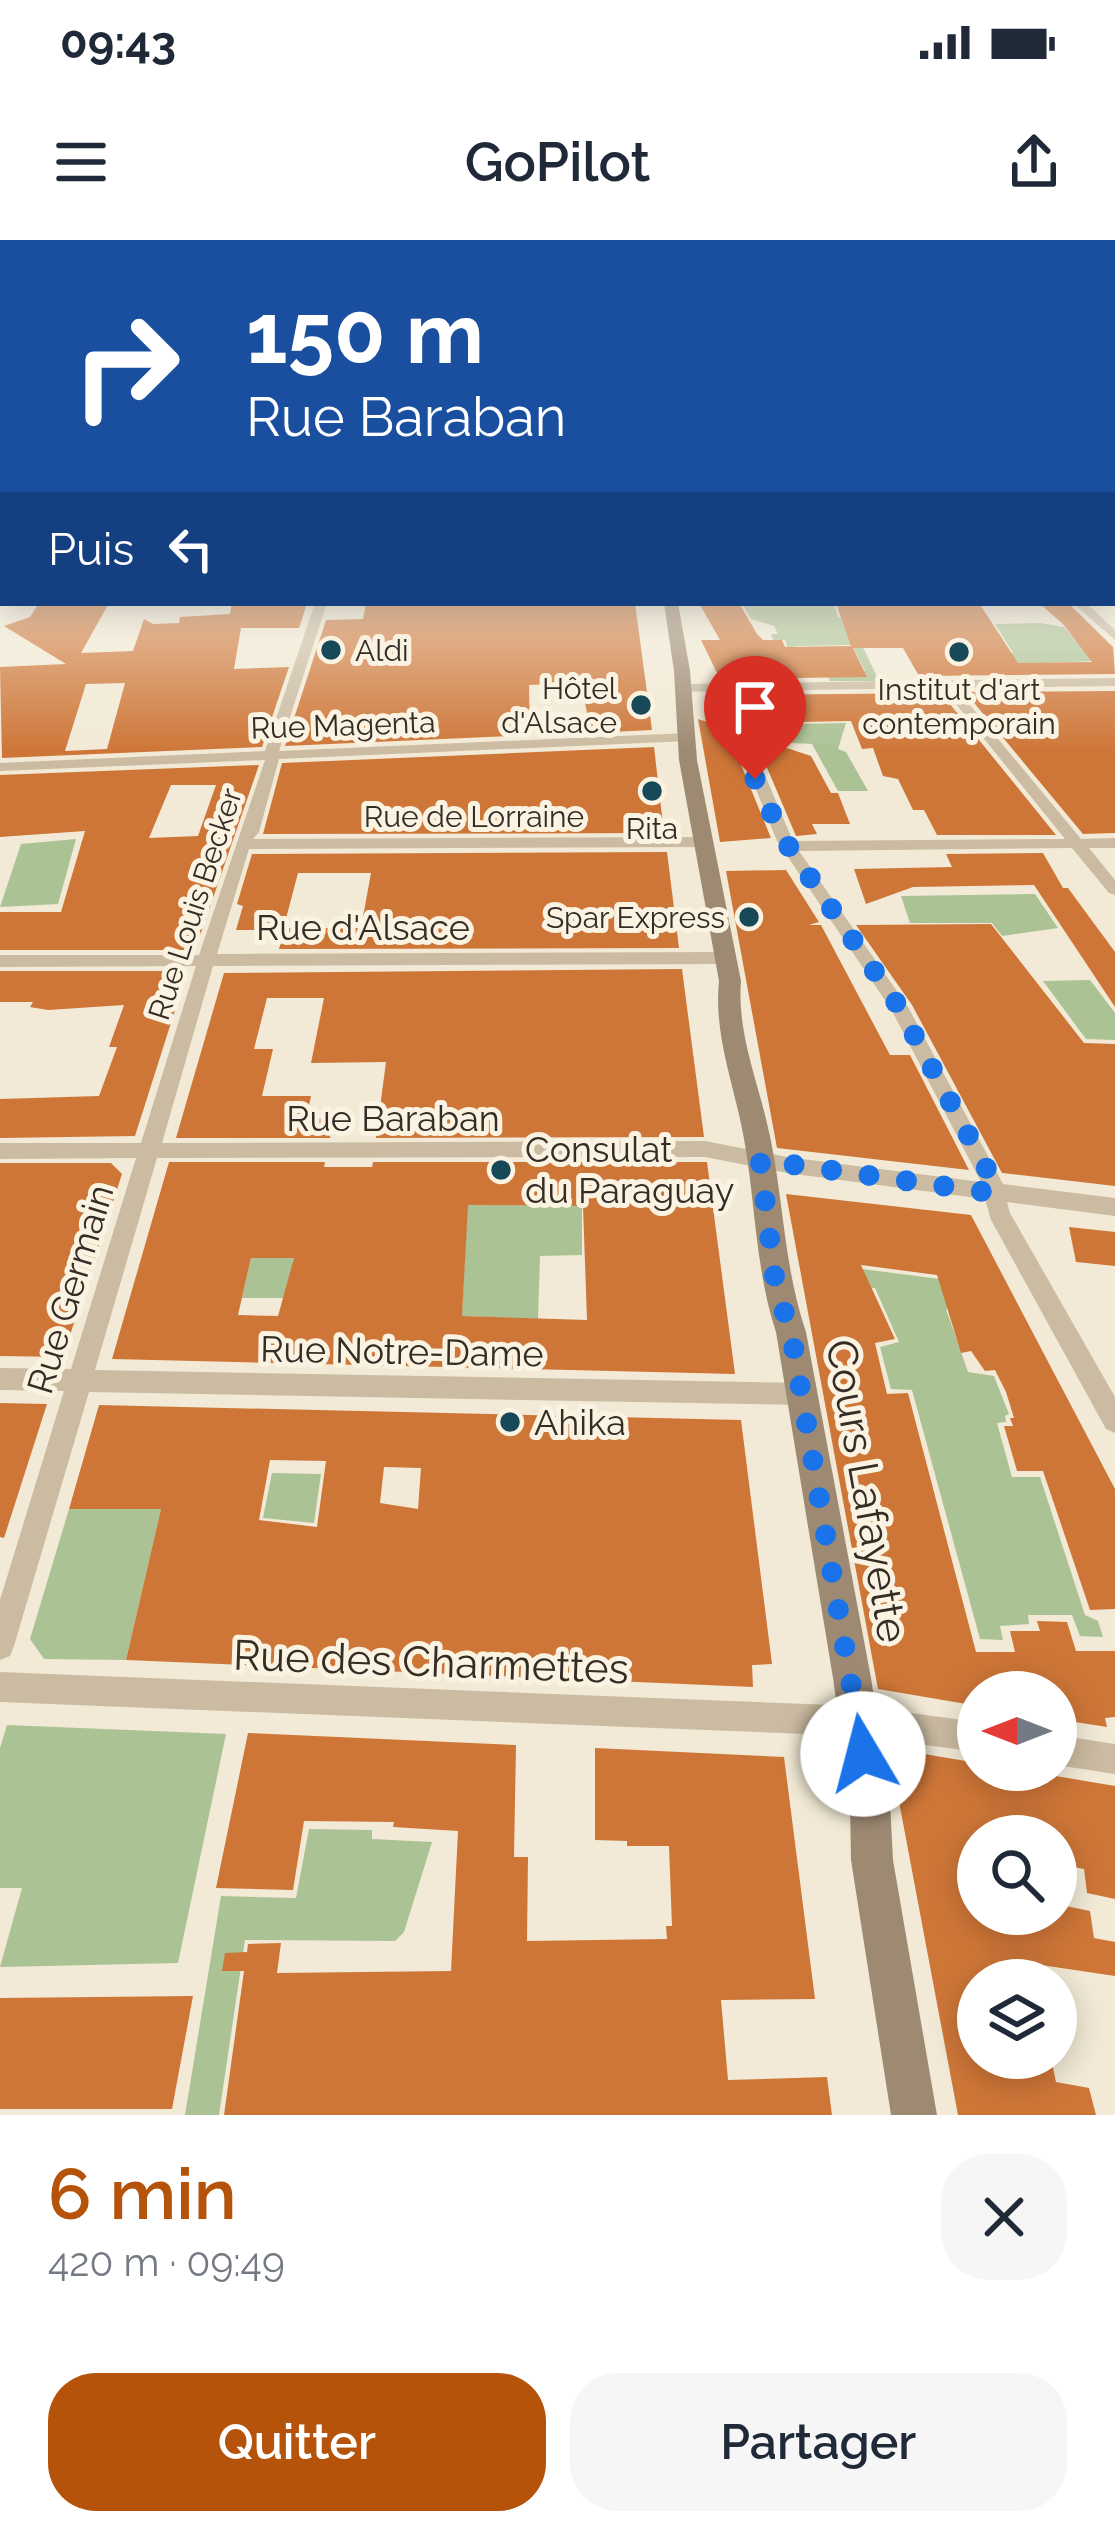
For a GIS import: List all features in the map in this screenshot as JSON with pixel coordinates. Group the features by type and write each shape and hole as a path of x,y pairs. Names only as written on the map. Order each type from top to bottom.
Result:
{"main road":[{"name":"Cours Lafayette","path":"670,606 697,815 726,958 745,1157 791,1332 802,1394 858,1720 870,1802 872,1860 914,2115"}],"street":[{"name":"Rue Louis Becker","path":"155,1154 207,961 320,606"},
{"path":"1082,606 1115,636"},
{"path":"682,688 1115,682"},
{"path":"946,685 1115,890"},
{"path":"721,688 755,779 790,847 899,1007 990,1175 999,1214 1115,1421"},
{"name":"Rue Magenta","path":"0,767 688,737"},
{"name":"Rue de Lorraine","path":"243,844 706,842"},
{"path":"790,847 1115,843"},
{"name":"Rue d'Alsace","path":"0,961 726,958"},
{"name":"Rue Baraban","path":"0,1151 705,1149 1115,1207"},
{"name":"Rue Germain","path":"0,1646 80,1380 155,1154"},
{"name":"Rue Notre-Dame","path":"0,1379 802,1394"},
{"name":"Rue des Charmettes","path":"0,1687 858,1720 957,1735"},
{"path":"1077,1753 1115,1759"}],"green space":[{"path":"744,606 834,606 838,617 849,618 879,681 830,681 826,673 865,671 852,645 795,646 794,666 785,640 773,640 771,634 778,634 774,626 751,619"},
{"path":"995,624 1064,627 1094,661 1017,664 982,654 1013,653"},
{"path":"846,723 838,749 846,752 868,791 838,791 812,744 791,743 786,724"},
{"path":"76,839 58,904 0,907 21,844"},
{"path":"1035,894 1058,928 1002,936 992,923 910,923 901,896"},
{"path":"1090,980 1115,1013 1115,1040 1086,1039 1043,981"},
{"path":"467,1205 582,1206 582,1255 540,1256 538,1319 462,1316"},
{"path":"251,1258 294,1258 286,1298 242,1298"},
{"path":"855,1268 947,1280 950,1307 946,1309 968,1372 994,1376 1009,1414 1006,1422 997,1423 1012,1477 1040,1477 1085,1615 1098,1621 1103,1637 1080,1636 1072,1615 1028,1615 1029,1624 1000,1626 1003,1640 980,1639 912,1390 891,1389 880,1347 899,1342 875,1288 860,1287"},
{"path":"272,1473 321,1474 314,1523 263,1518"},
{"path":"69,1509 161,1509 126,1660 44,1659 30,1639"},
{"path":"7,1725 226,1734 178,1963 0,1967 22,1888 0,1888 0,1748"},
{"path":"309,1829 372,1830 372,1839 432,1842 404,1932 395,1941 245,1940 219,2115 185,2115 221,1896 296,1898"}],"building":[{"path":"37,606 107,606 81,653 133,651 144,619 153,624 179,623 180,617 230,614 231,606 306,606 299,628 241,628 234,669 289,667 262,747 2,758 0,667 66,664 4,626 30,617","holes":["125,683 107,749 65,751 86,684"]},
{"path":"365,606 635,606 652,730 591,733 581,683 529,685 530,735 285,746 326,620 363,619"},
{"path":"701,606 741,606 763,640 782,640 785,647 851,646 837,606 981,606 1018,663 1092,662 1042,606 1071,606 1113,647 1115,674 919,676 903,648 853,648 867,677 720,679 701,640 720,640"},
{"path":"1115,691 1115,833 1083,834 965,692"},
{"path":"941,693 1056,835 937,835 924,810 913,810 898,779 883,776 873,748 862,749 851,721 747,723 736,695"},
{"path":"698,719 726,728 771,838 720,842"},
{"path":"754,737 811,756 831,793 838,793 850,824 812,824 817,834 796,836"},
{"path":"654,747 664,833 263,834 282,763"},
{"path":"259,765 195,950 0,950 0,912 61,912 85,831 0,837 0,775","holes":["171,785 216,785 198,836 149,838"]},
{"path":"667,852 679,948 279,949 285,928 361,928 371,873 298,873 283,930 236,930 243,906 237,904 252,854"},
{"path":"1043,853 1063,888 1068,888 1115,952 1115,1007 1034,885 913,887 866,904 854,869 952,867 946,854"},
{"path":"786,870 819,922 809,925 821,925 890,1055 910,1055 969,1170 777,1148 726,871"},
{"path":"991,924 1084,1043 1115,1044 1115,1186 1002,1173 912,1005 856,925"},
{"path":"682,969 704,1137 376,1138 386,1062 311,1063 324,998 267,998 254,1049 273,1049 262,1096 311,1096 308,1110 315,1110 314,1119 333,1118 330,1138 176,1138 224,973"},
{"path":"0,971 171,971 184,982 135,1136 0,1138 0,1099 99,1096 117,1047 109,1047 124,1005 48,1010 30,1007 33,1002 0,1002"},
{"path":"169,1162 325,1162 324,1167 372,1167 373,1162 707,1162 735,1374 112,1359","holes":["468,1205 583,1206 587,1320 462,1316","251,1258 294,1258 278,1316 238,1315"]},
{"path":"0,1163 111,1163 122,1174 63,1357 0,1356"},
{"path":"786,1194 971,1215 1115,1489 1115,1609 1090,1610 1043,1471 1017,1471 1004,1426 1013,1426 1010,1418 1014,1418 1006,1392 995,1370 985,1371 971,1351 961,1353 937,1275 861,1265 895,1339 875,1343 887,1394 908,1393 976,1652 1015,1652 1010,1631 1040,1631 1037,1621 1067,1622 1076,1651 1115,1651 1115,1717 1105,1718 1107,1727 1077,1722 1077,1671 957,1671 957,1702 878,1689"},
{"path":"1069,1227 1115,1232 1115,1266 1076,1262"},
{"path":"0,1403 47,1404 4,1538 0,1537"},
{"path":"99,1405 741,1420 772,1664 752,1665 753,1687 126,1660 161,1509 69,1509","holes":["270,1460 326,1461 317,1527 259,1520","384,1467 421,1468 418,1509 380,1503"]},
{"path":"248,1733 516,1745 514,1857 528,1857 527,1941 667,1939 666,1926 672,1926 669,1846 595,1840 595,1748 784,1757 815,1999 721,2000 728,2080 827,2077 832,2115 224,2115 244,1971 222,1971 225,1953 247,1952 248,1944 281,1943 277,1973 451,1971 458,1831 393,1827 394,1822 304,1821 293,1890 216,1888"},
{"path":"900,1750 957,1760 957,1791 1077,1791 1077,1780 1115,1786 1115,1899 1087,1893 1084,1869 1077,1868 1077,1815 957,1815 957,1935 1077,1935 1077,1908 1090,1911 1094,1938 1115,1942 1115,1976 1077,1970 1077,1959 957,1959 957,2079 1055,2079 1089,2088 1096,2115 958,2115 891,1759"},
{"path":"193,1996 172,2109 0,2109 0,1998"}],"place":[{"name":"Aldi","path":"331,650"},
{"name":"Institut d'art contemporain","path":"959,652"},
{"name":"Hôtel d'Alsace","path":"641,705"},
{"name":"Rita","path":"652,791"},
{"name":"Spar Express","path":"749,917"},
{"name":"Consulat du Paraguay","path":"501,1170"},
{"name":"Ahika","path":"510,1422"}],"route":[{"path":"755,779 785,841 899,1007 990,1175 993,1193 760,1160 765,1225 776,1288 791,1332 863,1754"}]}
